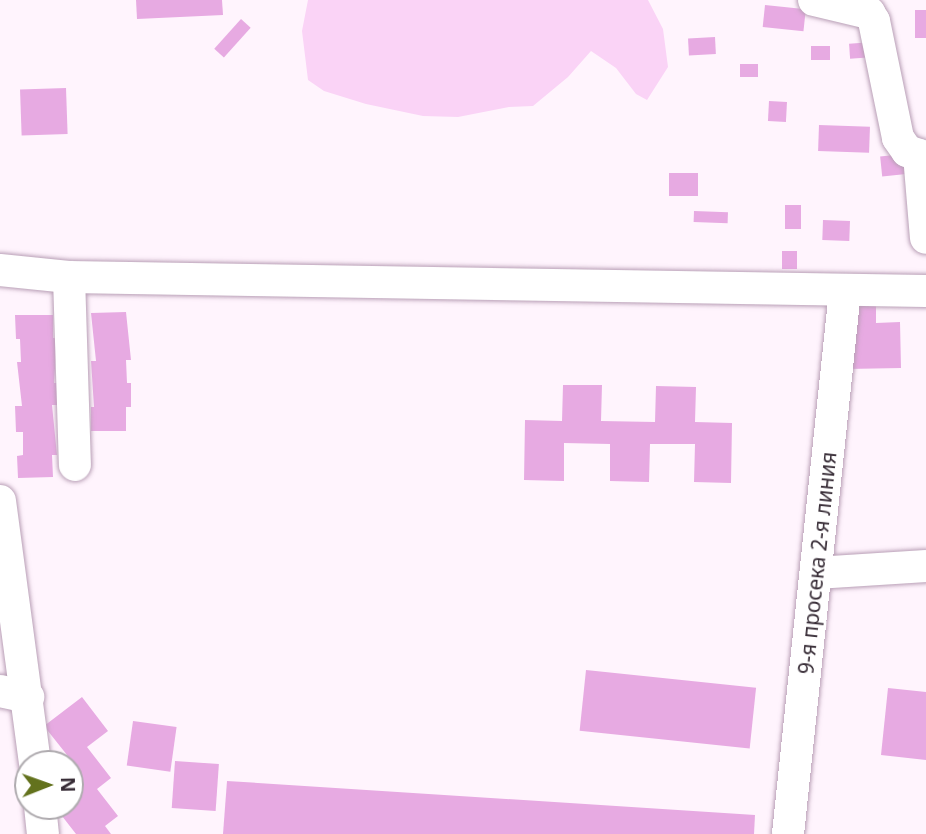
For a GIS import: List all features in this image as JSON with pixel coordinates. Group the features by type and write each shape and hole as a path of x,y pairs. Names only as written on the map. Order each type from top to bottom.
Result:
{"street":[{"path":"814,0 869,13 874,21 898,138 907,151 919,155 926,237"},
{"path":"0,270 69,277 926,291"},
{"path":"69,277 75,464"},
{"name":"9-я просека 2-я линия","path":"788,834 845,291"},
{"path":"0,502 14,694 32,750"},
{"path":"816,573 926,566"}],"shaded area":[{"path":"308,0 648,0 663,29 668,67 647,100 636,94 616,68 591,51 568,77 533,106 509,107 458,117 423,116 366,104 324,91 308,80 302,31"}],"building":[{"path":"136,0 222,0 223,15 137,19"},
{"path":"765,5 806,9 803,31 763,27"},
{"path":"915,10 926,10 926,38 915,38"},
{"path":"241,19 251,28 224,57 214,49"},
{"path":"715,37 716,54 689,55 688,38"},
{"path":"873,42 874,57 850,59 849,44"},
{"path":"811,46 830,46 830,60 811,60"},
{"path":"740,64 758,64 758,77 740,77"},
{"path":"66,88 68,134 22,136 20,90"},
{"path":"769,101 787,102 786,122 768,121"},
{"path":"819,125 870,127 869,153 818,151"},
{"path":"904,154 906,174 882,176 880,157"},
{"path":"669,173 698,173 698,196 669,196"},
{"path":"785,205 801,205 801,229 785,229"},
{"path":"694,211 728,212 728,223 694,222"},
{"path":"823,220 850,221 849,241 822,240"},
{"path":"782,251 797,251 797,269 782,269"},
{"path":"876,300 876,323 900,322 901,368 847,369 846,302"},
{"path":"126,312 131,360 126,360 127,383 131,383 131,407 126,407 126,431 91,431 91,407 94,407 91,361 96,361 91,313"},
{"path":"15,315 53,315 53,338 57,338 54,383 58,383 59,405 52,405 57,455 52,455 53,477 18,478 17,456 23,455 23,432 16,432 15,406 22,406 17,362 21,362 20,339 16,339"},
{"path":"563,385 602,385 601,421 655,422 656,386 696,387 695,422 732,423 731,483 694,482 695,444 650,444 649,482 610,481 610,444 564,443 564,481 524,480 525,420 562,421"},
{"path":"586,670 756,688 750,749 580,731"},
{"path":"888,688 926,692 926,760 881,755"},
{"path":"82,697 108,731 87,747 111,778 97,789 118,816 105,826 111,834 76,834 65,820 84,820 84,750 63,750 44,726"},
{"path":"133,721 177,727 170,772 127,766"},
{"path":"175,761 219,764 216,811 172,808"},
{"path":"227,781 755,815 754,834 223,834"}]}
